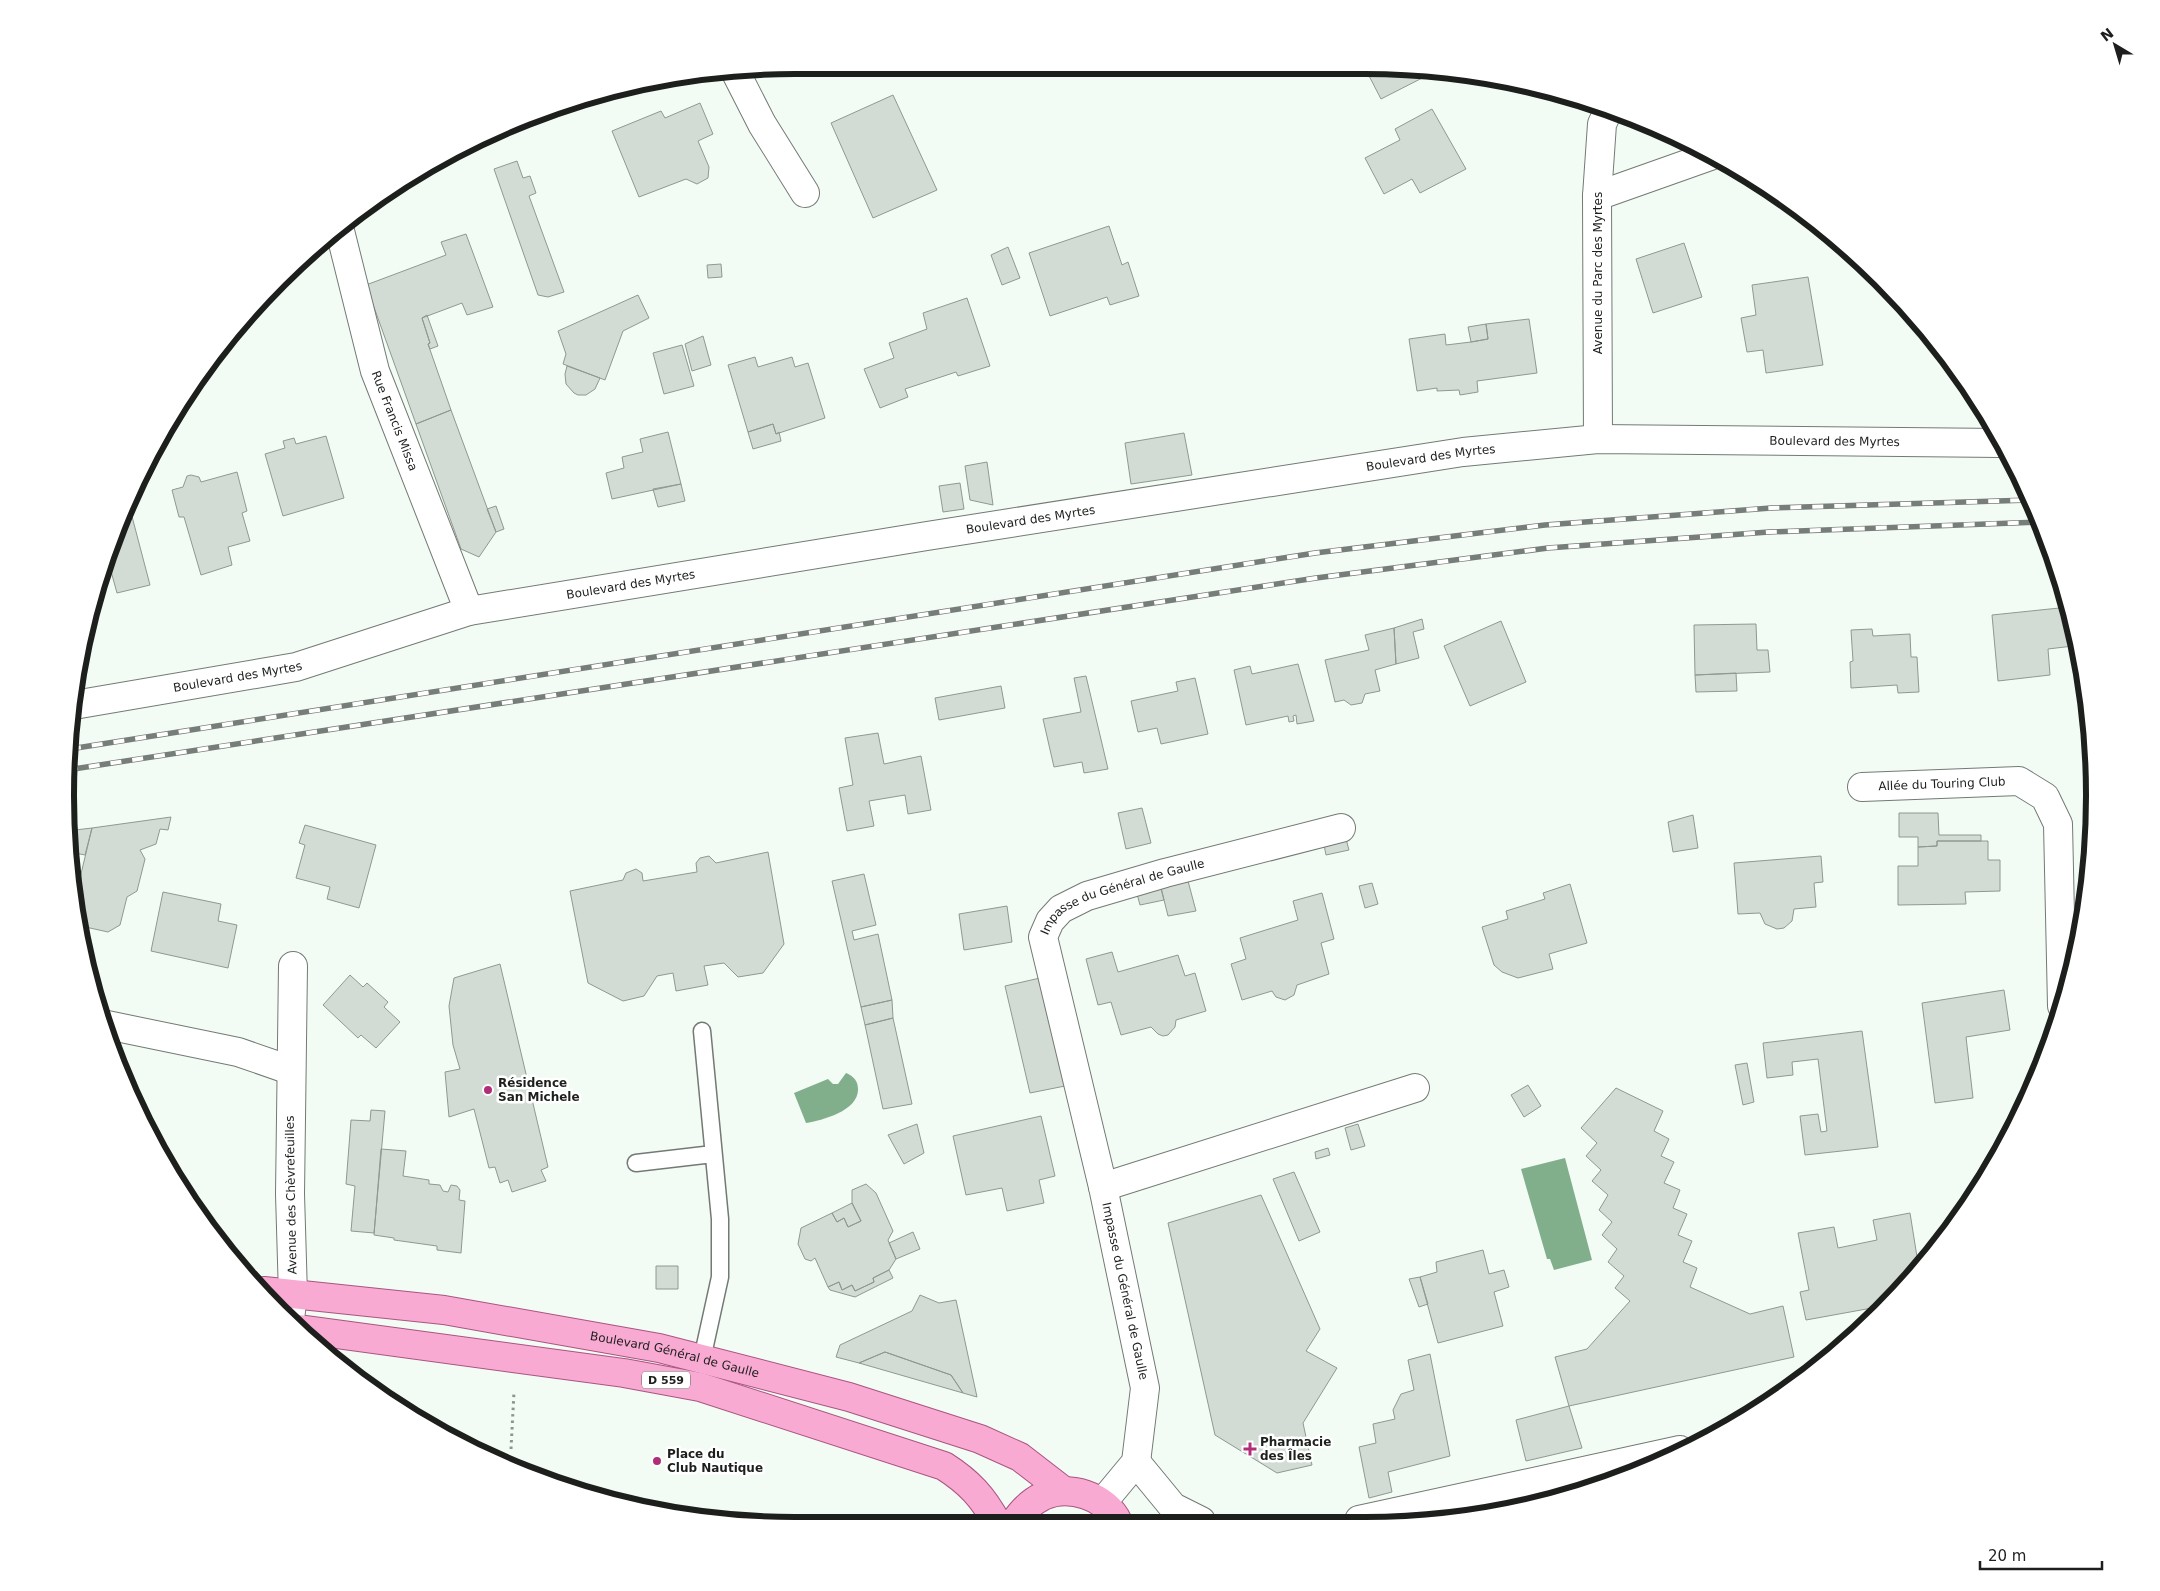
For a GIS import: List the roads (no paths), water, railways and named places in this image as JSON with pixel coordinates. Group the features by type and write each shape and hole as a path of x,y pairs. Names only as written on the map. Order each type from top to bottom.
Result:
{"main road":[{"name":"Boulevard Général de Gaulle","path":"279,1300 292,1307 444,1310 659,1348 849,1397 980,1438 1020,1457 1064,1491"},
{"name":"Boulevard Général de Gaulle","path":"311,1330 624,1373 700,1386 944,1466 966,1480 994,1517"},
{"path":"1019,1517 1027,1506 1044,1496 1064,1491 1083,1494 1110,1512"}],"street":[{"path":"738,76 762,124 805,193"},
{"name":"Avenue du Parc des Myrtes","path":"1598,439 1597,196 1602,124 1606,116"},
{"path":"1597,196 1703,158"},
{"name":"Rue Francis Missa","path":"341,235 375,370 469,611"},
{"name":"Boulevard des Myrtes","path":"80,704 296,666 469,611 927,536 1463,452 1598,439 1994,443"},
{"name":"Allée du Touring Club","path":"1862,787 2019,780 2045,797 2058,824 2062,984"},
{"name":"Impasse du Général de Gaulle","path":"1136,1462 1145,1388 1104,1187 1043,937 1050,921 1061,909 1087,896 1165,873 1341,828"},
{"name":"Avenue des Chèvrefeuilles","path":"292,1307 290,1070 293,966"},
{"path":"112,1026 238,1052 290,1070"},
{"name":"Impasse du Général de Gaulle","path":"1104,1187 1415,1088"},
{"path":"1374,1517 1657,1455"},
{"path":"1110,1512 1136,1462 1173,1507 1192,1517"}],"lane":[{"path":"702,1031 720,1219 720,1277 702,1359"},
{"path":"636,1163 713,1154"}],"railway":[{"path":"75,748 1315,553 1545,525 1771,508 2023,500"},
{"path":"75,769 1316,578 1548,548 1769,532 2032,522"}],"place":[{"name":"Résidence San Michele","path":"488,1090"},
{"name":"Pharmacie des Îles","path":"1250,1449"},
{"name":"Place du Club Nautique","path":"657,1461"}]}
